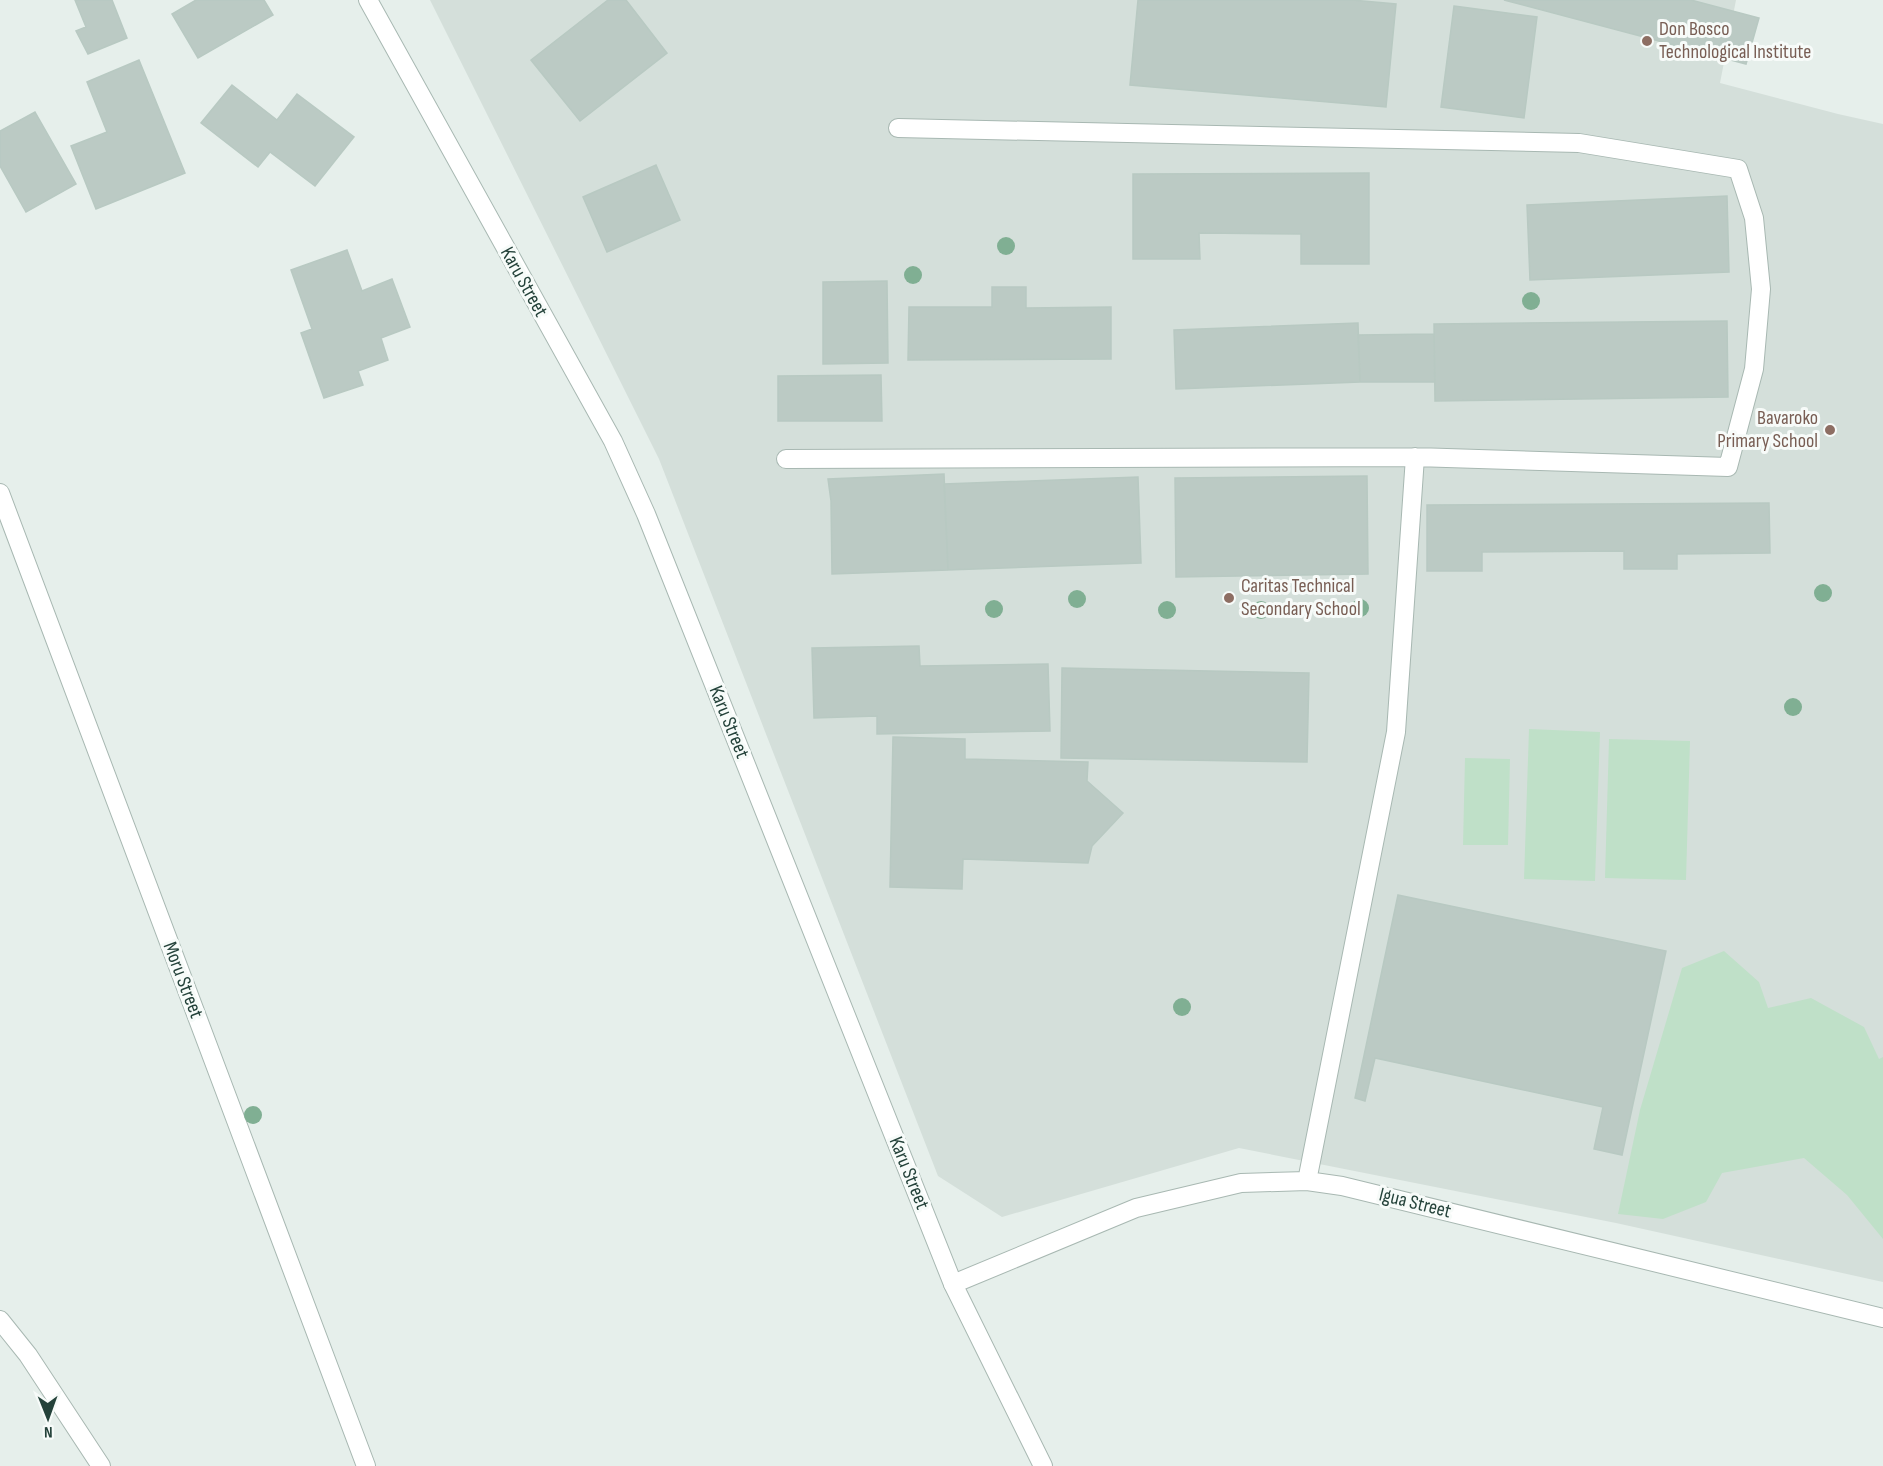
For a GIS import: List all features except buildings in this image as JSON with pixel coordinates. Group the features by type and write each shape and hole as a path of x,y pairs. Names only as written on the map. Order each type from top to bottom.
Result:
{"street":[{"name":"Karu Street","path":"368,0 613,441 646,514 953,1284 1043,1466"},
{"path":"786,459 1415,457 1728,467 1754,369 1761,289 1754,218 1738,169 1579,143 898,128"},
{"path":"1307,1181 1396,732 1415,457"},
{"name":"Moru Street","path":"0,494 366,1466"},
{"name":"Igua Street","path":"953,1284 1136,1208 1241,1183 1307,1181 1342,1186 1883,1318"},
{"path":"0,1320 28,1354 101,1466"}],"shaded area":[{"name":"Caritas Technical Secondary School","path":"430,0 1736,0 1720,83 1883,124 1883,1282 1616,1223 1239,1148 1002,1217 938,1176 659,459"}],"green space":[{"path":"1529,729 1600,732 1595,881 1524,879"},
{"path":"1609,739 1690,741 1686,880 1605,878"},
{"path":"1465,758 1510,759 1508,845 1463,845"},
{"path":"1724,951 1759,982 1768,1008 1811,998 1864,1027 1879,1059 1883,1057 1883,1239 1847,1195 1804,1158 1722,1173 1706,1202 1663,1219 1618,1214 1640,1110 1682,968"}],"place":[{"name":"Don Bosco Technological Institute","path":"1647,41"},
{"name":"Bavaroko Primary School","path":"1830,430"},
{"name":"Caritas Technical Secondary School","path":"1229,598"}]}
